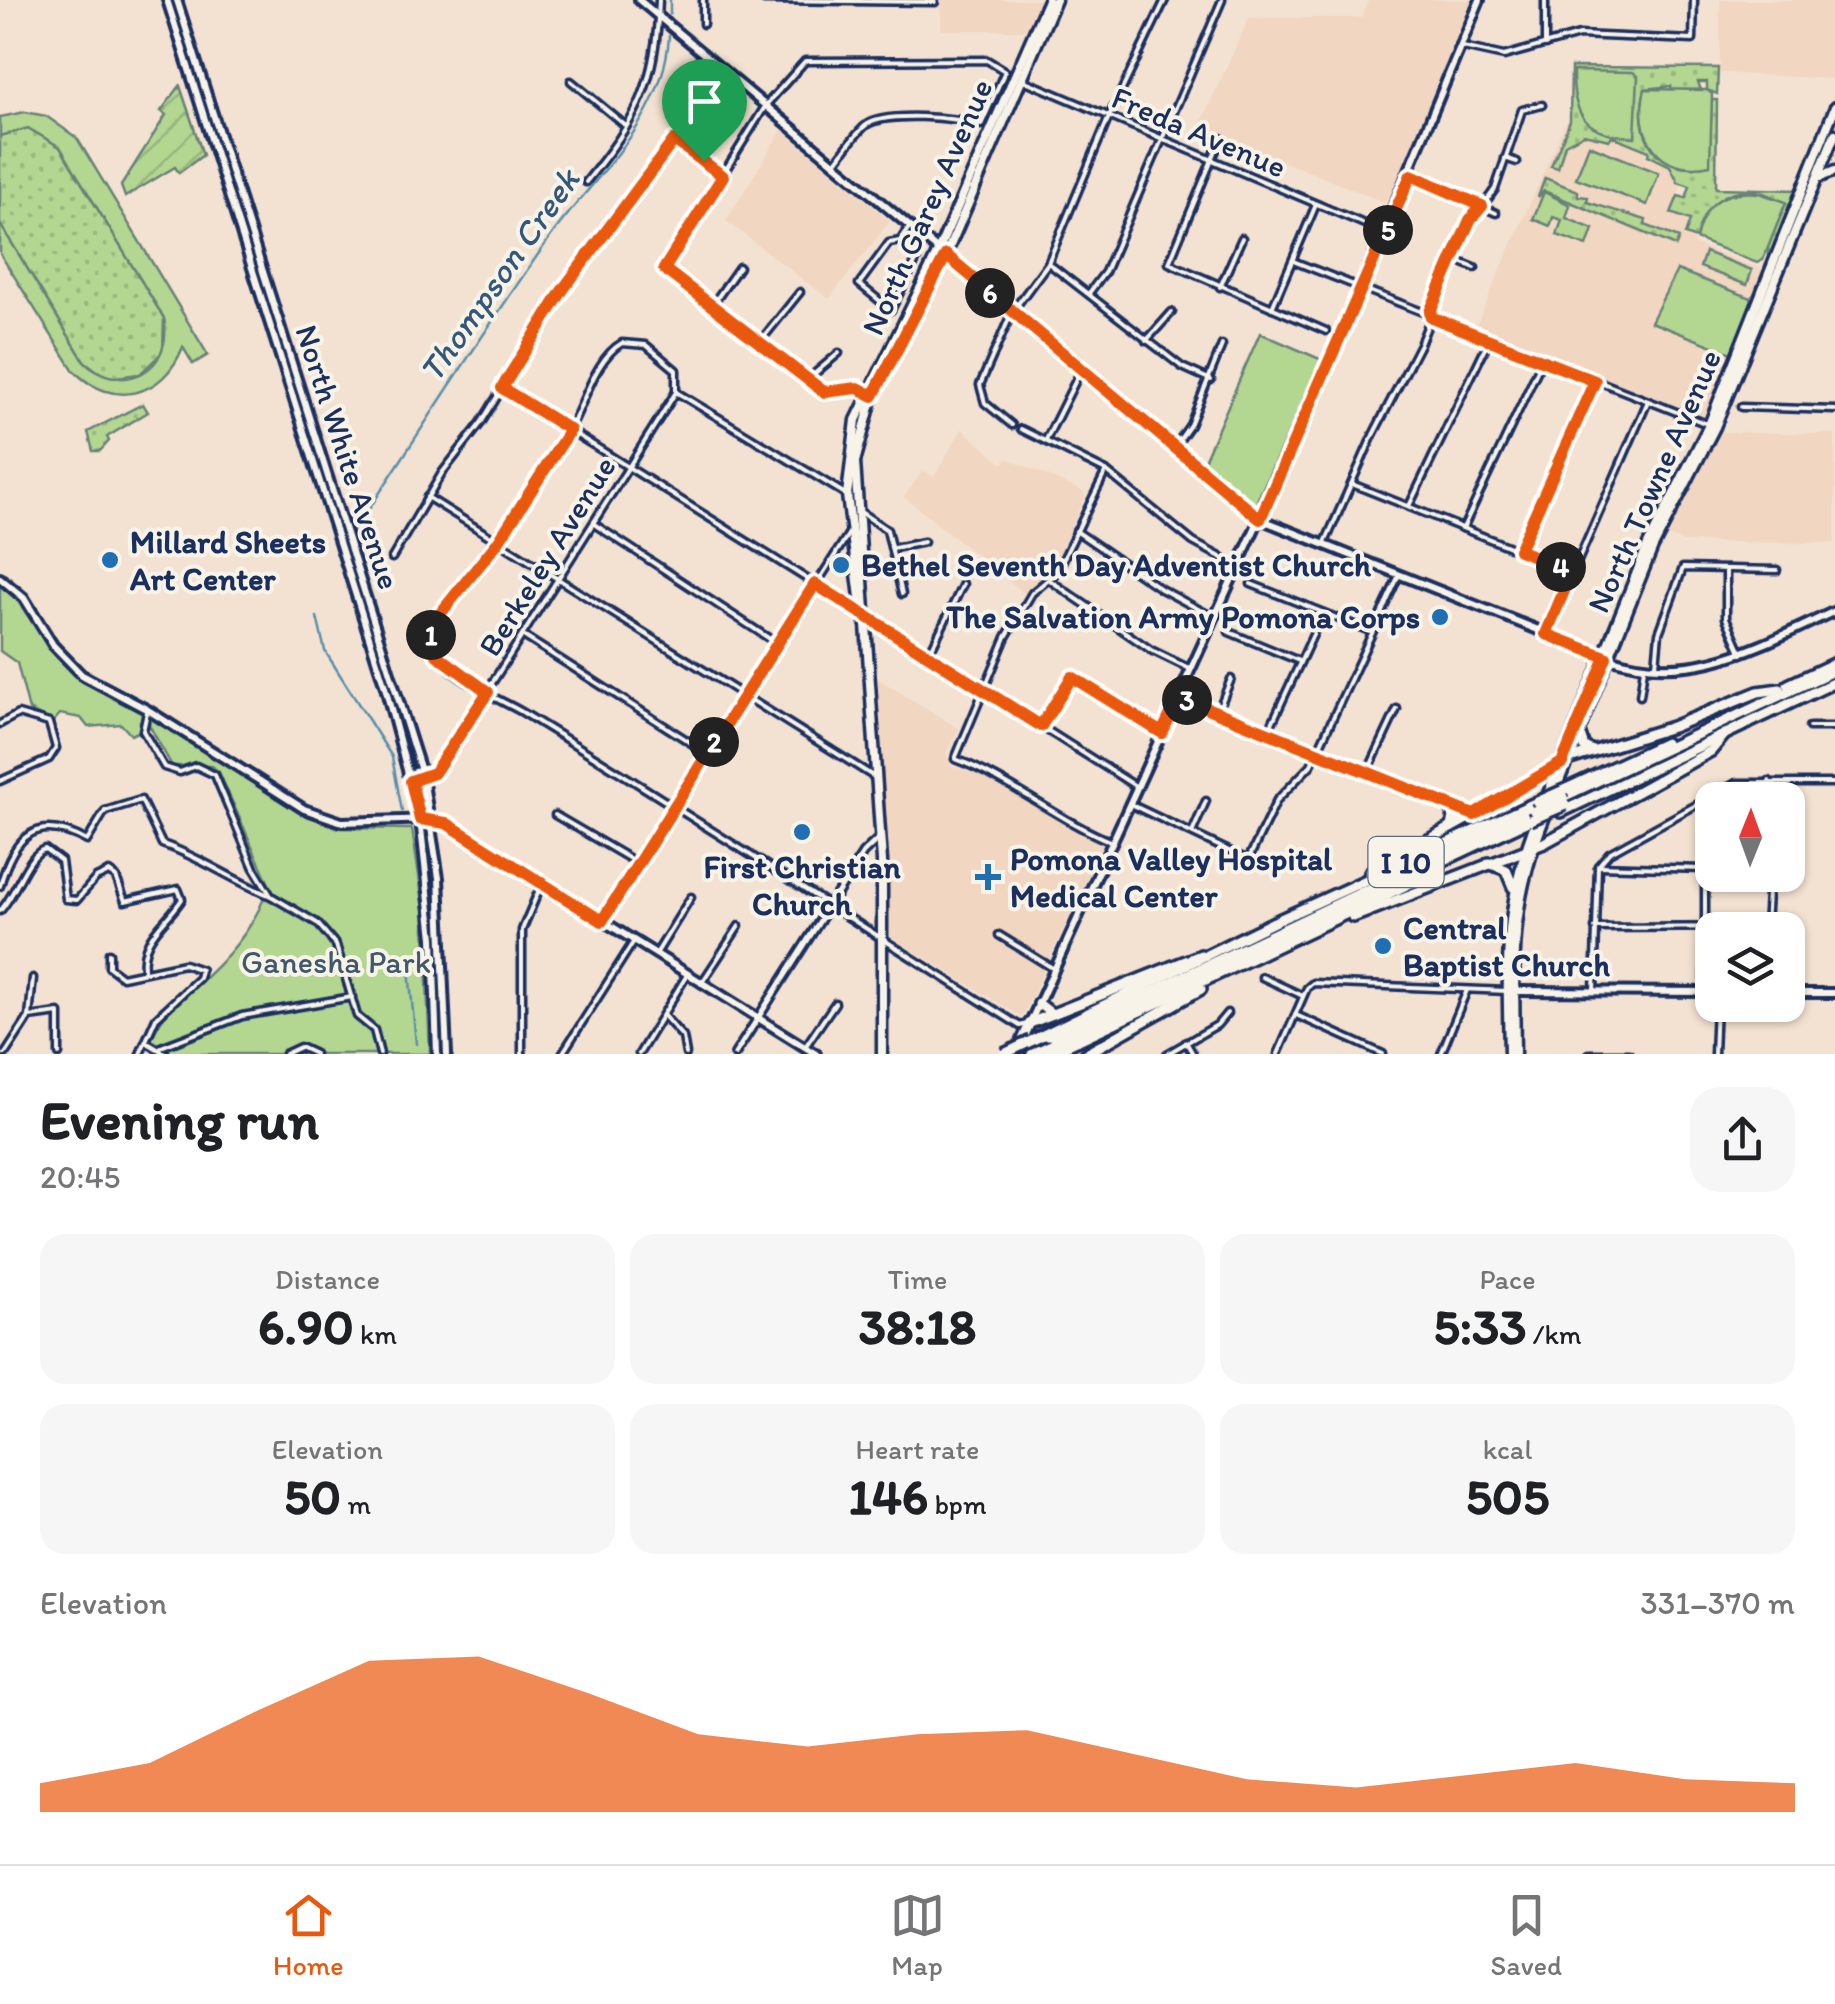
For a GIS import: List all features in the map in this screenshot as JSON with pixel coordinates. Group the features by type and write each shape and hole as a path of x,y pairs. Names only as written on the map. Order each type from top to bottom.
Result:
{"highway":[{"path":"1561,794 1835,673"},
{"name":"I 10","path":"1050,1054 1285,944 1532,815 1561,794 1780,690 1835,673"},
{"name":"I 10","path":"1004,1054 1228,948 1274,922 1532,815 1561,794 1725,734 1835,673"},
{"path":"1566,761 1758,692 1780,690"},
{"path":"1285,944 1528,849 1711,751 1725,734"},
{"path":"1580,735 1584,746 1595,752"},
{"path":"1449,806 1454,816 1452,827"},
{"path":"1274,922 1474,815"},
{"path":"1044,1034 1057,1036 1532,815"},
{"path":"1032,1054 1532,815"},
{"path":"1486,864 1501,866 1513,888"},
{"path":"1030,1023 1228,948"},
{"path":"1086,1054 1260,956"},
{"path":"1039,1004 1055,1014"}],"main road":[{"name":"North White Avenue","path":"166,0 411,781 420,819 433,938 437,1054"},
{"name":"North White Avenue","path":"177,0 423,777 444,931 447,1054"},
{"path":"639,0 1260,519 1608,658 1656,670 1703,667 1742,654 1835,611"},
{"name":"North Garey Avenue","path":"862,614 850,532 848,477 852,435 992,147 1014,75 1034,52 1051,0"},
{"name":"North Garey Avenue","path":"943,252 1014,75 1051,0"},
{"path":"1016,1054 1362,290 1480,0"},
{"path":"1034,52 1036,27"},
{"name":"North Towne Avenue","path":"1712,426 1827,155 1835,107"},
{"name":"North Towne Avenue","path":"1512,1054 1508,919 1513,888 1528,849 1561,794 1566,761 1659,534 1712,426 1835,134"},
{"path":"989,135 992,147"},
{"path":"1817,180 1835,171"},
{"name":"North Garey Avenue","path":"871,394 855,462 862,614 881,837 882,1054"},
{"path":"848,477 851,510 856,510"},
{"path":"0,578 24,598 53,645 82,675 148,710 317,816 342,822 431,819 446,823 816,1054"},
{"name":"North Towne Avenue","path":"1566,761 1580,735 1608,658"},
{"path":"1474,815 1566,761"},
{"path":"1534,780 1561,794"},
{"name":"North Towne Avenue","path":"1511,991 1517,898 1528,849"},
{"path":"1511,991 1695,992"},
{"path":"1805,993 1835,994"}],"street":[{"path":"586,182 626,126 650,83 659,0"},
{"path":"703,0 703,24"},
{"path":"764,0 935,2"},
{"path":"1012,425 985,403 980,390 1012,312 1048,262 1108,119 1166,0"},
{"path":"1089,293 1105,272 1222,0"},
{"path":"1545,45 1546,0"},
{"path":"1462,46 1504,56 1588,34 1694,40 1694,0"},
{"name":"Freda Avenue","path":"713,304 664,269 766,105 805,62 987,60 1108,119 1369,226"},
{"path":"835,163 867,124 886,118 967,120 981,125 1014,75"},
{"path":"571,81 626,126"},
{"path":"1324,546 1431,317 1453,259 1494,189 1522,110 1542,105"},
{"path":"392,558 427,497 562,291 686,121"},
{"path":"1221,138 1169,263 1326,331"},
{"path":"674,140 723,176"},
{"path":"1506,158 1517,162"},
{"path":"1411,175 1496,213"},
{"path":"1272,308 1316,206"},
{"path":"900,242 910,226"},
{"path":"1220,287 1242,238"},
{"path":"900,242 918,257 891,310 858,284 889,243 900,242"},
{"path":"1453,259 1475,268"},
{"path":"1293,261 1712,426"},
{"path":"1048,262 1146,341 1182,367 1210,380"},
{"path":"738,267 713,304 824,392 858,388 871,394"},
{"path":"759,343 800,292"},
{"path":"1146,341 1172,312"},
{"path":"1408,506 1488,340"},
{"path":"848,494 676,392 679,378 670,363 640,343 622,343 607,356 570,430 498,542 439,612 431,635 443,663 1020,1026 1030,1023"},
{"path":"1174,448 1190,425 1222,346"},
{"path":"807,380 839,353"},
{"path":"1463,528 1542,361"},
{"path":"1046,440 1082,370"},
{"path":"1519,550 1595,381"},
{"path":"502,388 1137,787"},
{"name":"Berkeley Avenue","path":"411,781 439,767 676,392"},
{"path":"1546,634 1648,402"},
{"path":"1741,407 1835,410"},
{"path":"1021,430 1106,471 1193,542 1238,566"},
{"path":"1106,471 1051,581 1037,588 1024,603 981,688 955,760 989,772 1074,824 1112,842"},
{"path":"1352,484 1572,572"},
{"path":"427,497 876,778"},
{"path":"856,510 881,522 894,548 902,594"},
{"path":"594,524 776,643"},
{"path":"1076,531 1160,588 1215,618"},
{"path":"602,921 850,532"},
{"path":"894,548 924,542"},
{"path":"1656,670 1659,632 1684,568 1777,570"},
{"path":"1726,569 1726,618 1742,654"},
{"path":"1130,804 1248,860 1272,806 1306,772 1317,752 1399,575"},
{"path":"1051,581 1151,650 1192,670"},
{"path":"928,656 963,584"},
{"path":"1251,584 1372,632"},
{"path":"1268,732 1323,613"},
{"path":"1229,632 1300,662"},
{"path":"523,636 707,752"},
{"path":"1640,696 1644,668"},
{"path":"1041,726 1072,677 1162,733"},
{"path":"1218,712 1231,678"},
{"path":"1179,697 1474,815"},
{"path":"1368,773 1398,708"},
{"path":"148,710 144,732 164,767 180,772 196,766 216,775 254,868 271,896"},
{"path":"0,724 18,714 48,723 56,748 48,759 0,782"},
{"path":"1809,727 1835,727"},
{"path":"1752,782 1835,783"},
{"path":"0,886 8,857 21,841 58,828 75,832 88,842 105,812 141,800 162,844 196,856 240,884 271,896 330,936 358,1016 380,1040 380,1054"},
{"path":"1192,833 1206,801"},
{"path":"1594,992 1598,866 1608,853 1695,805"},
{"path":"554,815 636,863"},
{"path":"735,1054 868,846 881,837"},
{"path":"0,911 19,889 32,855 45,850 61,861 66,899 77,900 109,872 116,877 125,901 178,889 182,899 150,936 142,958 144,970"},
{"path":"1598,866 1695,869"},
{"path":"522,1054 522,930 542,883"},
{"path":"656,954 690,897"},
{"path":"702,984 739,926"},
{"path":"1595,928 1695,929"},
{"path":"998,935 1054,969"},
{"path":"562,1054 634,940"},
{"path":"109,954 109,967 116,974 127,976 191,963 201,974 156,1018 140,1054"},
{"path":"639,1054 688,975"},
{"path":"5,1054 29,1017 33,978"},
{"path":"1262,978 1303,996"},
{"path":"1278,1054 1310,985 1511,991"},
{"path":"1441,1054 1467,990"},
{"path":"161,1047 242,1016 352,997"},
{"path":"806,1047 835,1003"},
{"path":"29,1017 60,1013 59,1054"},
{"path":"1167,1054 1227,1014"},
{"path":"1296,1014 1383,1054"},
{"path":"664,1016 683,1037 686,1054"},
{"path":"1714,1054 1715,1022"},
{"path":"146,1042 161,1047 166,1054"},
{"path":"1186,1042 1193,1054"},
{"path":"284,1054 300,1046 314,1054"},
{"path":"1589,1054 1629,1054"}],"shaded area":[{"path":"941,0 1042,0 1029,30 941,30"},
{"path":"1369,0 1473,0 1391,205 1199,127 1249,18 1361,18"},
{"path":"1720,0 1835,0 1834,79 1720,73"},
{"path":"1567,120 1650,151 1649,155 1670,166 1682,184 1671,212 1691,220 1694,244 1767,271 1706,418 1475,328"},
{"path":"782,130 890,221 829,299 726,221"},
{"path":"962,429 1003,464 1007,458 1086,493 1052,571 1025,594 904,497 923,471 934,477"},
{"path":"1720,432 1835,434 1835,543 1683,542 1668,536"},
{"name":"Pomona Valley Hospital Medical Center","path":"875,677 959,729 946,753 952,767 980,775 1103,844 1022,1017 891,937"}],"green space":[{"path":"1571,67 1718,68 1717,94 1707,90 1707,82 1698,82 1701,90 1672,90 1671,86 1645,89 1642,106 1646,137 1663,159 1675,165 1709,165 1712,100 1717,100 1716,188 1798,190 1770,265 1768,247 1786,203 1770,195 1755,191 1729,194 1709,210 1696,239 1685,235 1690,220 1671,213 1678,196 1686,198 1690,186 1678,182 1670,166 1648,155 1649,151 1612,136 1609,140 1584,134 1565,144 1558,168 1551,166 1570,121"},
{"path":"1573,71 1633,72 1638,76 1635,137 1605,132 1586,120 1576,100"},
{"path":"180,86 203,155 179,173 175,167 125,197 121,186 166,115 161,111"},
{"path":"1645,89 1707,90 1712,94 1710,165 1676,165 1654,148 1643,122"},
{"path":"25,112 46,116 77,138 208,355 193,364 183,347 163,378 150,387 120,394 89,383 74,371 0,254 0,224 84,361 99,372 129,378 153,365 165,337 164,318 60,147 28,128 0,136 0,117"},
{"path":"28,128 60,147 164,318 163,352 140,374 107,378 84,361 0,224 0,136"},
{"path":"1589,145 1659,173 1647,205 1576,178"},
{"path":"1545,178 1578,191 1578,196 1588,197 1587,202 1646,220 1645,225 1679,238 1676,246 1544,191 1538,197"},
{"path":"1544,192 1570,205 1566,218 1593,229 1587,246 1557,235 1562,220 1553,217 1550,226 1533,219"},
{"path":"1759,193 1786,202 1763,260 1757,263 1696,239 1704,216 1717,201 1735,194"},
{"path":"1705,252 1752,270 1747,285 1700,267"},
{"path":"1677,270 1754,299 1731,353 1651,322"},
{"path":"1260,333 1322,360 1255,505 1203,463"},
{"path":"143,404 148,412 107,437 109,441 100,451 93,451 88,432"},
{"name":"Ganesha Park","path":"0,585 17,600 57,658 77,675 160,722 299,813 339,828 412,829 424,909 430,1054 169,1054 151,1041 167,1013 236,945 259,910 269,884 219,772 212,766 172,766 148,723 140,721 140,731 131,735 121,724 88,727 81,718 60,714 53,722 29,710 17,663 0,651"}],"waterway":[{"name":"Thompson Creek","path":"670,0 670,14"},
{"name":"Thompson Creek","path":"352,535 525,273 642,120 655,94 669,36"},
{"name":"Thompson Creek","path":"317,617 325,651 392,757 402,811"},
{"name":"Thompson Creek","path":"409,970 416,1044"}],"place":[{"name":"Millard Sheets Art Center","path":"110,560"},
{"name":"Bethel Seventh Day Adventist Church","path":"841,565"},
{"name":"The Salvation Army Pomona Corps","path":"1440,617"},
{"name":"First Christian Church","path":"802,832"},
{"name":"Pomona Valley Hospital Medical Center","path":"988,877"},
{"name":"Central Baptist Church","path":"1383,946"}],"route":[{"path":"674,140 704,161 723,176 664,269 824,392 858,388 873,396 946,255 1260,519 1411,175 1482,206 1466,228 1431,317 1595,381 1519,550 1572,572 1546,634 1606,657 1562,763 1474,815 1179,697 1162,733 1072,677 1041,726 815,584 602,921 446,823 420,819 411,781 434,773 488,692 443,663 432,643 432,624 498,542 570,430 502,388 562,291 674,140"}]}
